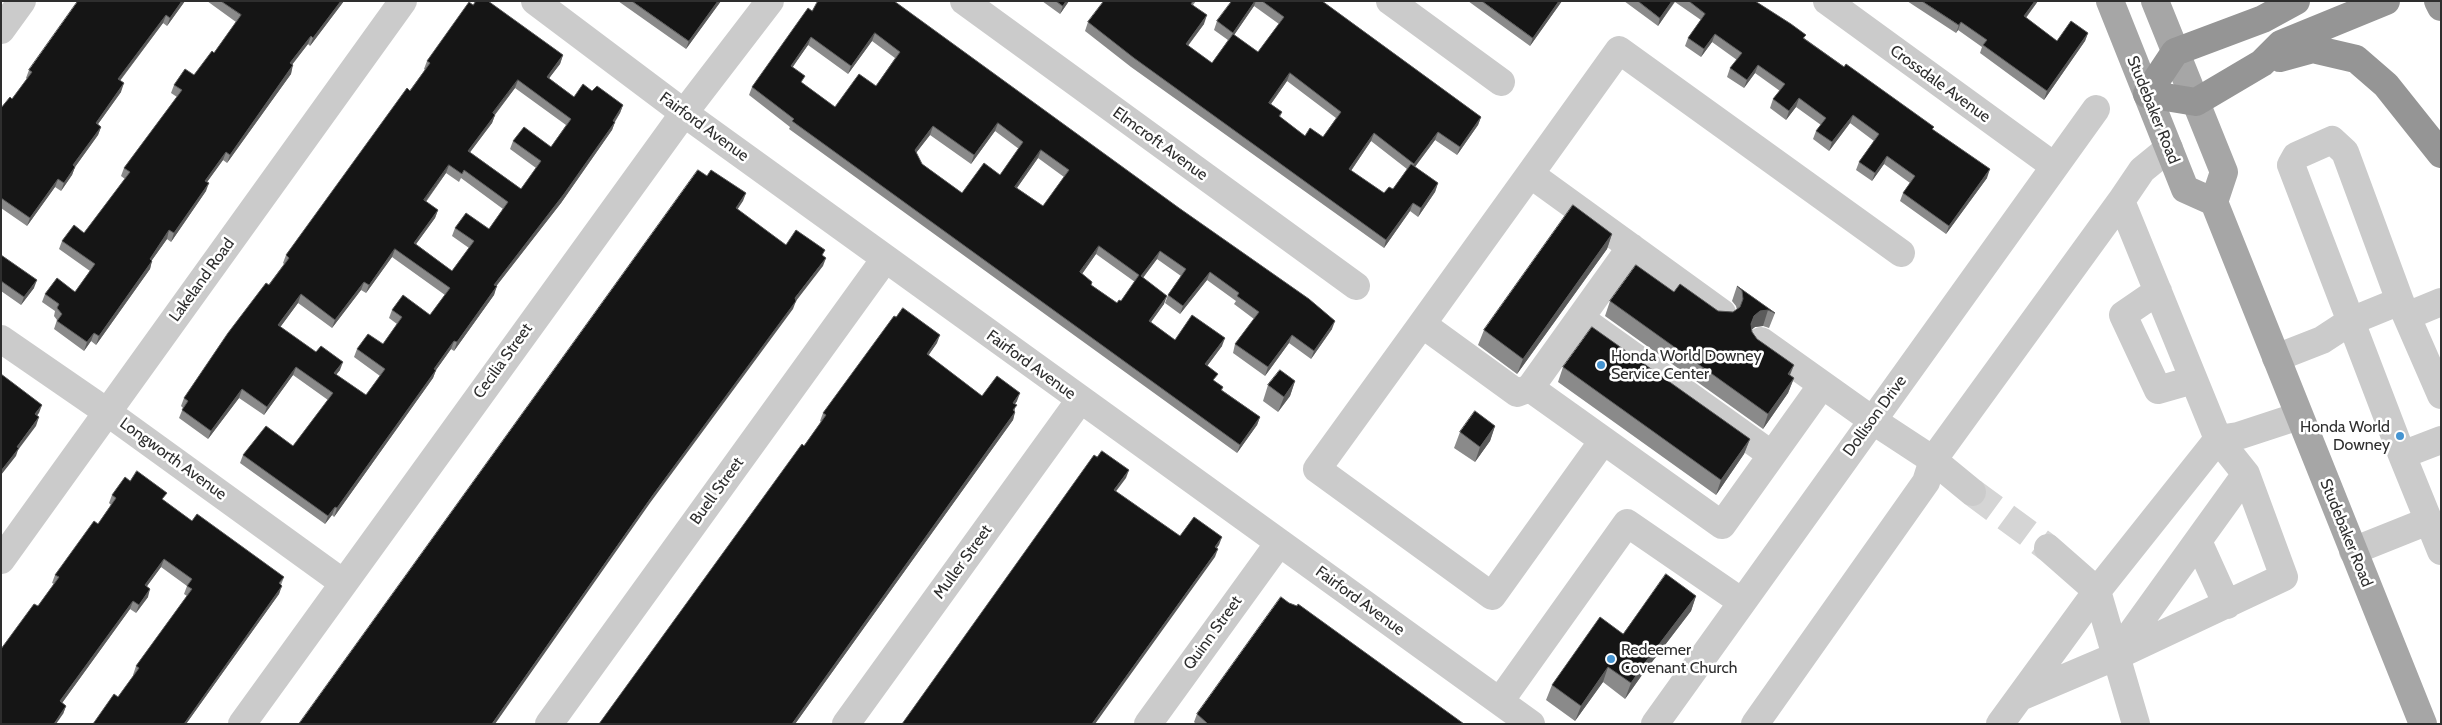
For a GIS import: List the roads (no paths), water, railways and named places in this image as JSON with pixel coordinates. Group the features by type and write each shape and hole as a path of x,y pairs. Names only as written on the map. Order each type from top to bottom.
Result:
{"highway":[{"path":"2296,1 2263,19 2175,52 2147,94 2196,102 2262,63 2281,44 2386,1"},
{"path":"2438,1 2441,7"},
{"path":"2262,63 2313,49 2356,59 2386,85 2441,154"}],"main road":[{"name":"Studebaker Road","path":"2110,1 2185,189 2214,202 2421,718"},
{"path":"2155,1 2224,172 2214,202"}],"street":[{"path":"1,30 22,1"},
{"name":"Lakeland Road","path":"1,560 403,1"},
{"name":"Fairford Avenue","path":"535,1 684,113 885,259 1531,724"},
{"name":"Cecilia Street","path":"242,724 342,582 684,113 770,1"},
{"name":"Elmcroft Avenue","path":"964,1 1356,286"},
{"path":"1390,1 1501,82"},
{"name":"Crossdale Avenue","path":"1827,1 2054,166"},
{"path":"1603,441 1492,596 1317,469 1619,50 1901,253"},
{"name":"Dollison Drive","path":"1655,724 2096,109"},
{"path":"2441,395 2404,309 2345,152 2332,140 2296,156 2291,165 2402,455 2441,551"},
{"path":"1755,724 1926,482 1933,460 2142,170 2168,148"},
{"path":"1530,174 1722,313"},
{"path":"2020,697 2114,657 2284,577 2246,474 2218,439 2121,201"},
{"path":"1422,324 1517,393 1530,388 1631,248"},
{"name":"Buell Street","path":"549,724 885,259"},
{"path":"2158,291 2123,315 2158,390 2193,380"},
{"path":"2276,358 2322,340 2351,321 2441,302"},
{"path":"1580,318 1772,455"},
{"name":"Longworth Avenue","path":"1,339 107,412 342,582"},
{"path":"1761,341 1872,420 1933,460 1972,492"},
{"path":"1530,388 1722,525 1822,385"},
{"name":"Muller Street","path":"846,724 1080,400"},
{"path":"2000,724 2097,592 2218,439 2238,436 2299,416"},
{"path":"2402,455 2441,440"},
{"path":"2114,657 2246,474"},
{"path":"2353,551 2428,521"},
{"path":"1500,701 1627,523 1742,602"},
{"path":"2198,540 2227,605"},
{"name":"Quinn Street","path":"1148,724 1278,543"},
{"path":"2048,548 2097,592 2128,721"}],"tunnel":[{"path":"1972,492 2048,548"}],"place":[{"name":"Honda World Downey Service Center","path":"1601,365"},
{"name":"Honda World Downey","path":"2400,436"},
{"name":"Redeemer Covenant Church","path":"1611,659"}]}
